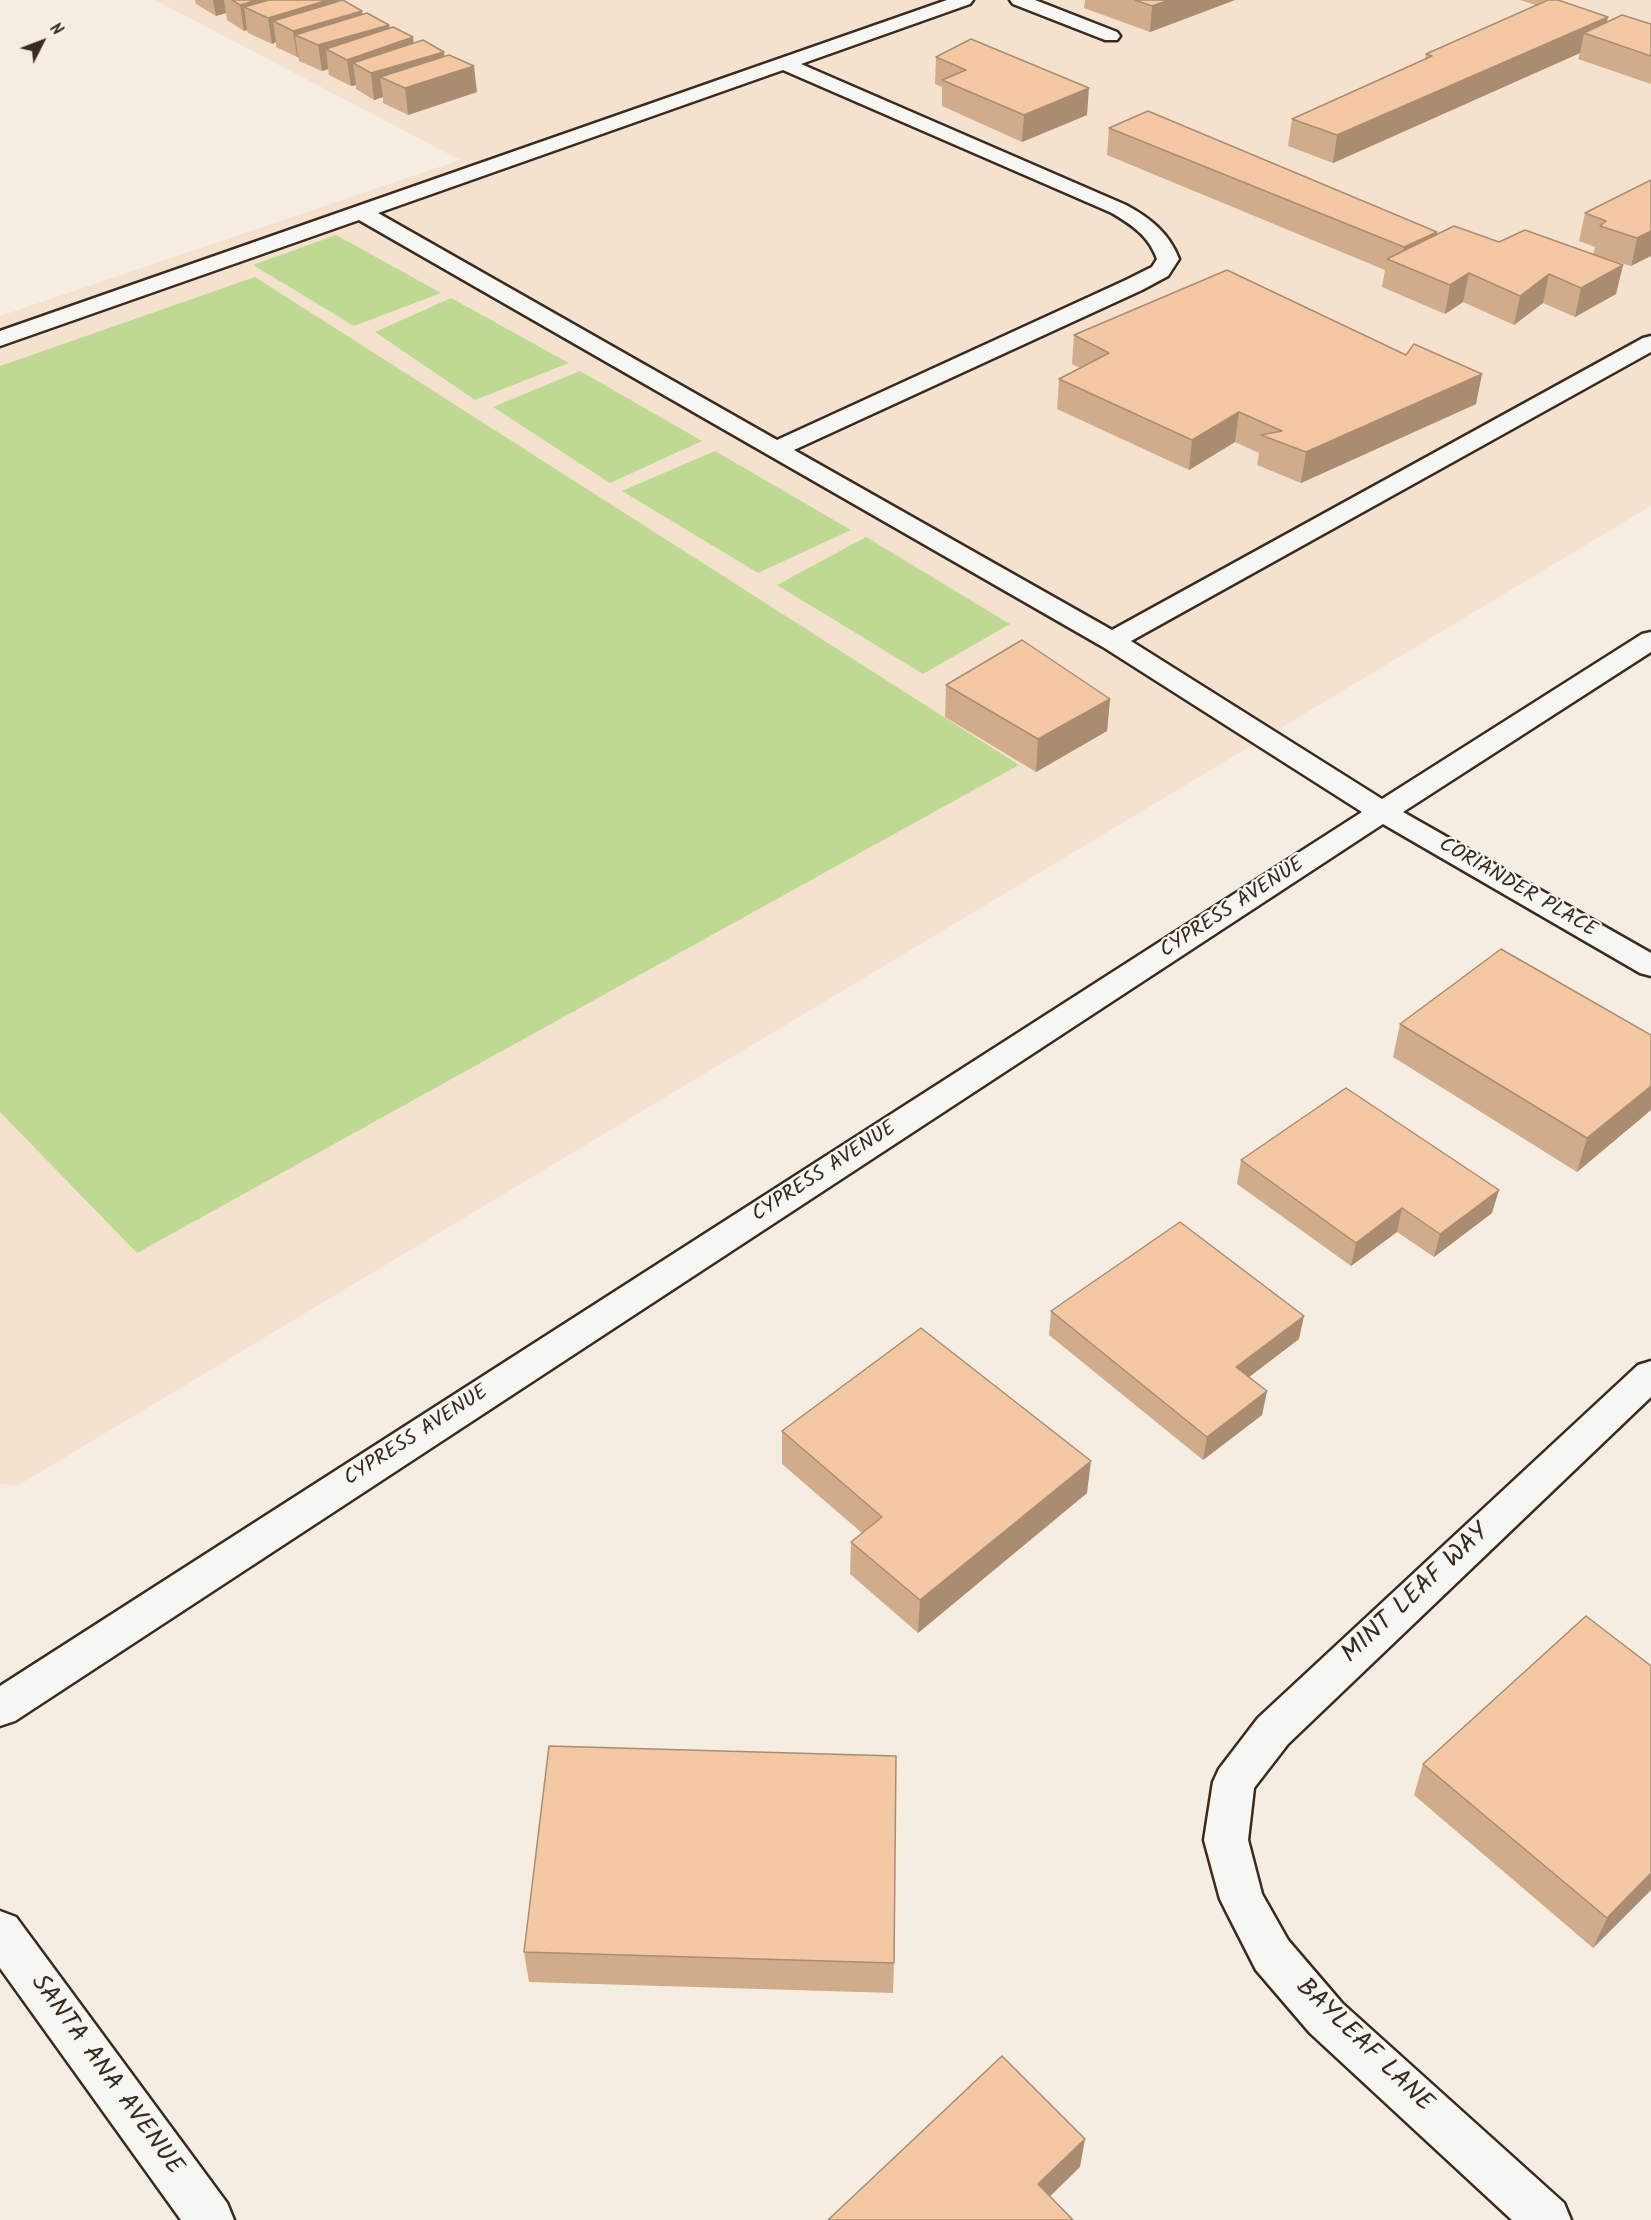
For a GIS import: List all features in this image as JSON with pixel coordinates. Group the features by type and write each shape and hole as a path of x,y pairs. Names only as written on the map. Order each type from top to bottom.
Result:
{"street":[{"path":"0,339 964,0"},
{"path":"1019,0 1111,36"},
{"path":"776,449 1134,285 1160,271 1168,259 1164,246 1152,231 1119,209 783,63"},
{"name":"CORIANDER PLACE","path":"360,212 1112,640 1382,812 1651,966"},
{"path":"1112,640 1651,343"},
{"name":"CYPRESS AVENUE","path":"0,1708 1651,640"},
{"name":"MINT LEAF WAY","path":"1226,1840 1234,1782 1273,1731 1651,1375"},
{"name":"BAYLEAF LANE","path":"1226,1840 1242,1899 1272,1955 1326,2018 1547,2220"},
{"name":"SANTA ANA AVENUE","path":"0,1932 210,2220"}],"shaded area":[{"path":"155,0 1651,0 1651,506 17,1486 0,1484 0,316 460,160"}],"green space":[{"path":"336,235 441,293 354,326 253,265"},
{"path":"255,277 1019,765 137,1253 0,1112 0,366"},
{"path":"451,298 569,363 475,400 375,332"},
{"path":"580,371 702,441 610,483 493,407"},
{"path":"715,451 851,530 758,573 622,491"},
{"path":"866,537 1010,624 923,674 777,585"}],"building":[{"path":"232,0 257,0 240,5"},
{"path":"269,0 328,0 268,18 244,7"},
{"path":"343,0 362,11 293,31 273,21"},
{"path":"1135,0 1169,0 1152,6"},
{"path":"1548,0 1558,0 1608,17 1337,135 1292,119 1432,56 1426,54"},
{"path":"367,13 389,25 318,45 295,35"},
{"path":"1622,15 1651,24 1651,56 1584,33"},
{"path":"393,27 413,37 347,60 326,49"},
{"path":"971,39 1089,88 1024,115 942,80 966,70 936,57"},
{"path":"423,40 444,52 371,73 353,63"},
{"path":"449,55 474,66 405,88 380,77"},
{"path":"1148,111 1437,232 1404,247 1109,128"},
{"path":"1651,180 1651,231 1637,238 1600,226 1606,221 1585,213"},
{"path":"1454,226 1499,242 1525,230 1623,265 1581,288 1549,274 1520,296 1469,273 1450,285 1387,259"},
{"path":"1227,270 1406,355 1414,344 1482,374 1306,452 1261,435 1282,431 1239,412 1192,440 1059,379 1109,353 1074,335"},
{"path":"1022,640 1110,699 1038,739 946,685"},
{"path":"1501,949 1651,1035 1651,1086 1587,1138 1400,1024"},
{"path":"1346,1088 1499,1190 1440,1234 1402,1208 1356,1243 1241,1160"},
{"path":"1180,1222 1304,1316 1236,1367 1267,1391 1207,1437 1051,1311"},
{"path":"921,1328 1091,1461 920,1600 851,1542 882,1517 782,1431"},
{"path":"1586,1616 1651,1666 1651,1873 1607,1918 1423,1764"},
{"path":"549,1746 896,1756 894,1963 524,1952"},
{"path":"1002,2056 1085,2139 1038,2184 1073,2220 828,2220"}]}
